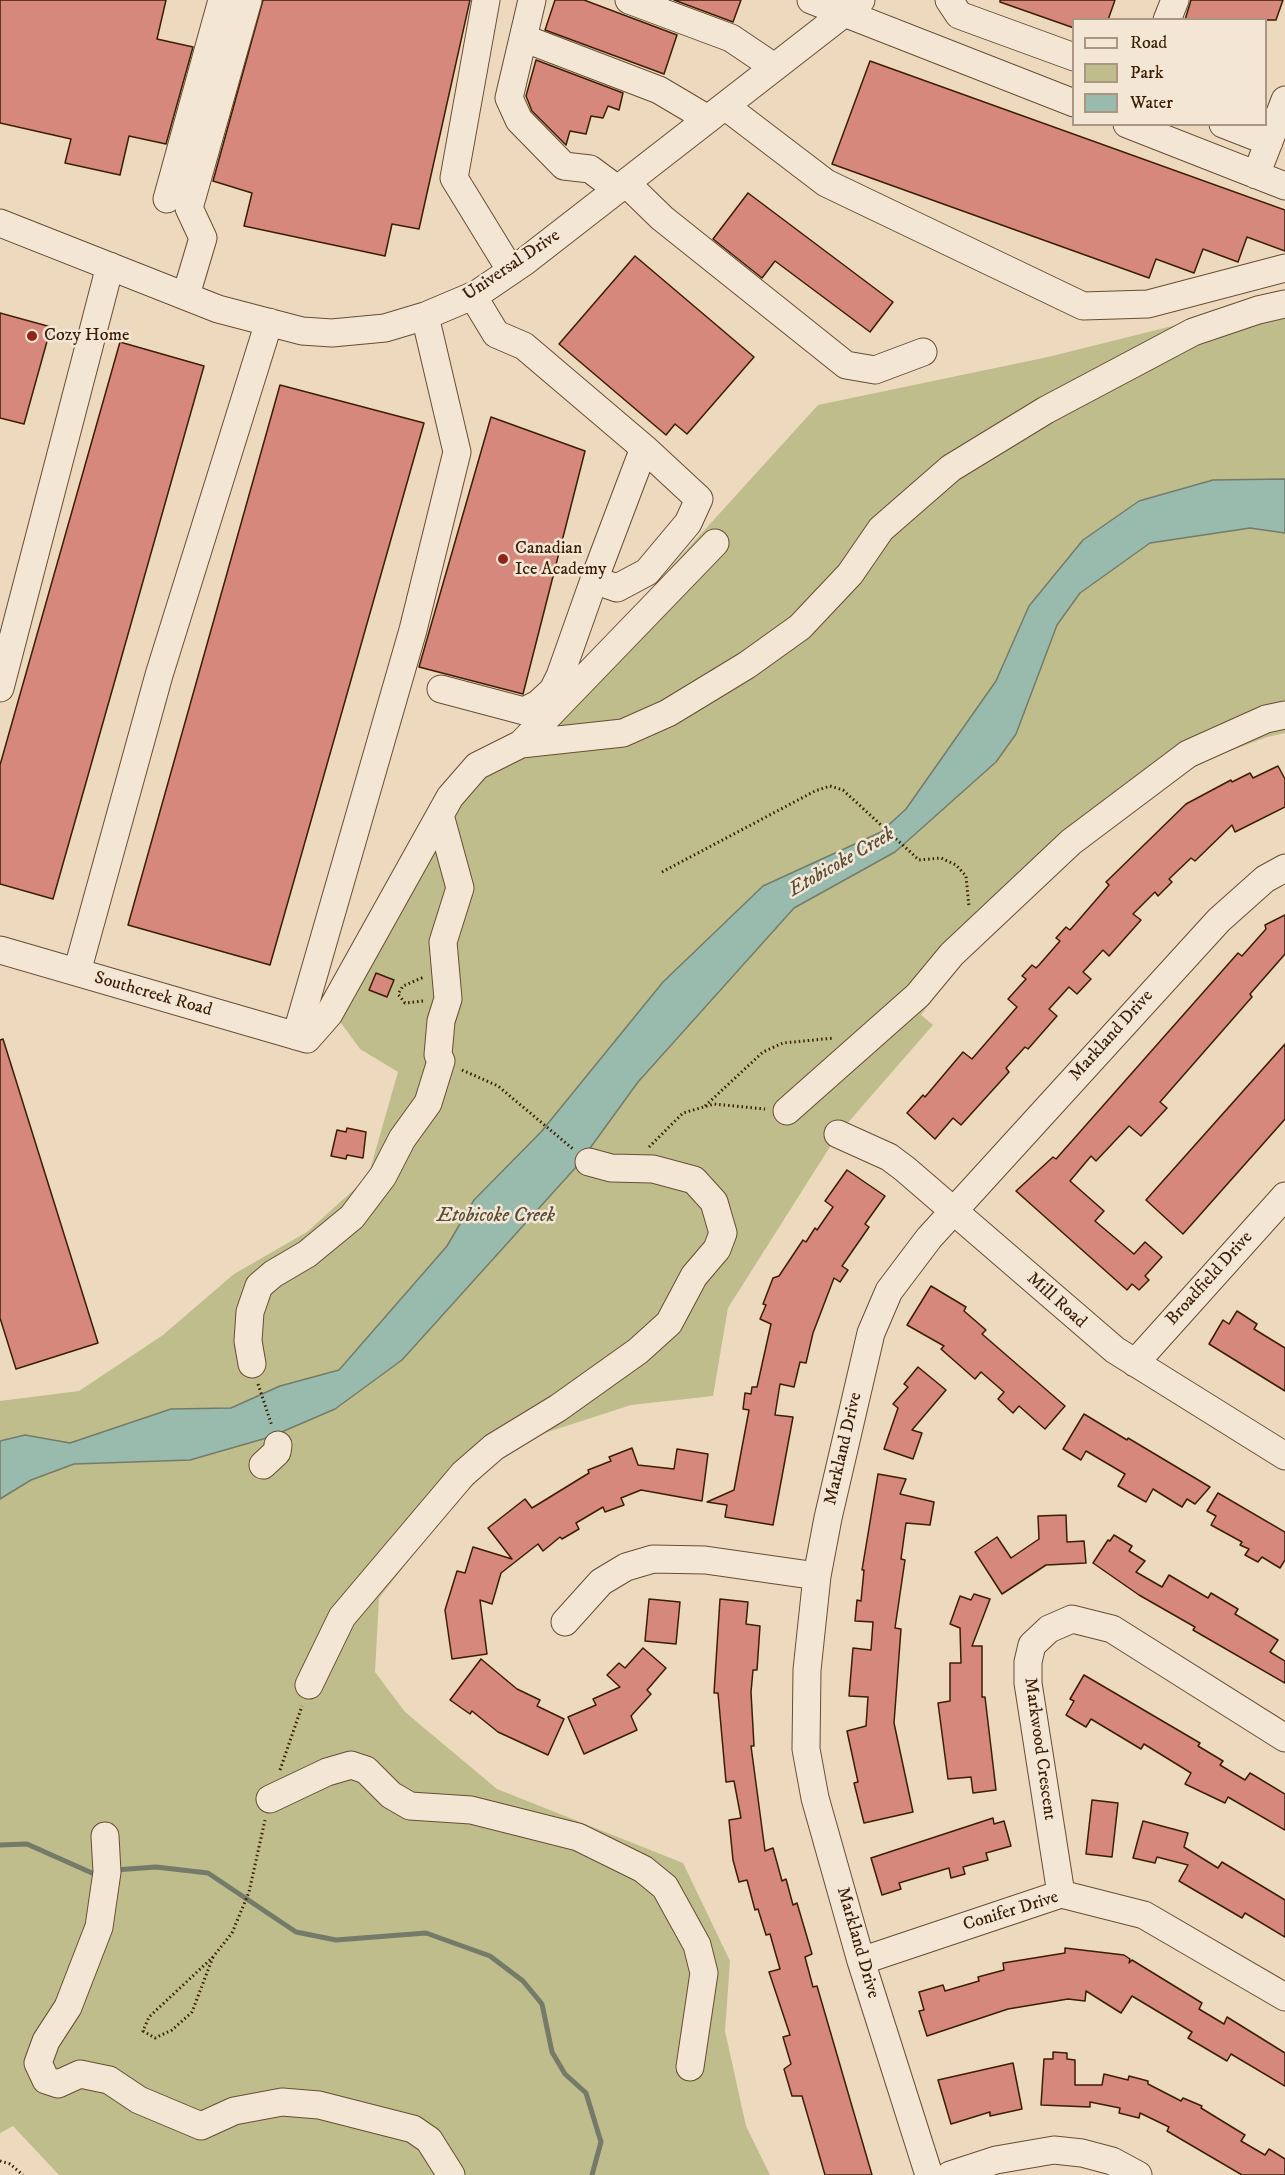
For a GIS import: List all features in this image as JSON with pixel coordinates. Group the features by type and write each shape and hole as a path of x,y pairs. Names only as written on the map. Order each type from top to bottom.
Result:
{"street":[{"path":"167,199 222,0"},
{"path":"186,296 204,238 189,208 248,0"},
{"path":"486,0 454,178 511,271"},
{"path":"532,0 509,98 519,120 564,166 590,169 622,186 846,365 875,370 923,352"},
{"path":"629,0 731,38 774,67"},
{"path":"812,0 852,7 1072,103"},
{"path":"949,0 959,15 1072,56"},
{"path":"1168,18 1174,0"},
{"name":"Universal Drive","path":"0,223 218,309 302,331 332,333 385,328 425,316 473,296 511,271 852,7"},
{"path":"523,38 716,112 826,183 1083,306 1148,303 1285,268"},
{"path":"1256,175 1285,100"},
{"path":"1131,126 1285,186"},
{"path":"1228,126 1269,142"},
{"path":"0,688 110,266"},
{"path":"473,296 496,334 524,346 644,448 699,499 688,523 647,572 617,588 594,580"},
{"path":"521,744 622,733 668,713 747,665 800,627 850,574 881,529 951,468 1046,410 1193,332 1258,310 1285,304"},
{"path":"301,1038 413,630 457,452 425,316"},
{"path":"77,972 159,675 269,322"},
{"path":"441,689 524,711 538,704 553,690 644,448"},
{"path":"301,1038 329,1014 450,797 477,766 521,744 715,543"},
{"path":"787,1111 918,995 963,943 1071,842 1188,754 1266,719 1285,715"},
{"path":"252,1364 248,1341 250,1312 259,1286 273,1274 307,1254 352,1217 383,1176 402,1139 428,1103 441,1061 438,1055 441,1021 448,999 443,942 460,888 440,815"},
{"name":"Markland Drive","path":"929,2175 861,1961 815,1798 806,1749 807,1670 817,1576 828,1518 871,1333 889,1291 954,1210 1219,920 1264,879 1285,867"},
{"name":"Southcreek Road","path":"0,950 301,1038"},
{"name":"Mill Road","path":"838,1134 889,1157 954,1210 1092,1333 1135,1363 1285,1456"},
{"path":"309,1685 342,1617 463,1474 494,1447 558,1408 638,1351 669,1323 694,1276 717,1250 723,1233 714,1202 694,1180 653,1169 611,1168 589,1162"},
{"name":"Broadfield Drive","path":"1135,1363 1285,1196"},
{"path":"565,1622 601,1582 626,1567 653,1559 705,1560 817,1576"},
{"name":"Markwood Crescent","path":"1061,1894 1028,1683 1028,1662 1032,1645 1049,1629 1072,1619 1112,1629 1285,1738"},
{"path":"270,1799 327,1772 351,1766 366,1770 392,1795 410,1806 471,1810 579,1836 643,1869 665,1887 697,1945 704,1973 690,2067"},
{"path":"105,1836 106,1872 99,1927 68,2007 46,2041 38,2062 46,2080 58,2084 80,2074 109,2080 139,2100 201,2126 234,2111 282,2102 319,2105 413,2129 433,2145 451,2175"},
{"name":"Conifer Drive","path":"861,1961 1061,1894 1144,1916 1285,1997"},
{"path":"950,2175 996,2160 1054,2150 1082,2153 1112,2161 1138,2175"}],"path":[{"path":"662,872 815,791 830,786 843,790 919,860 941,858 956,866 966,876 970,900 963,943"},
{"path":"445,968 403,986 398,994 405,1003 448,999"},
{"path":"704,1107 763,1052 783,1043 842,1037"},
{"path":"441,1061 498,1086 589,1162"},
{"path":"641,1152 651,1146 683,1113 714,1104 787,1111"},
{"path":"252,1364 271,1455"},
{"path":"213,1958 192,2012 172,2030 155,2038 143,2031 148,2017 213,1958 232,1933 249,1892"},
{"path":"0,2161 10,2164 23,2175"}],"green space":[{"path":"1285,298 1285,733 1267,737 1216,756 1163,783 1099,827 960,964 921,1015 933,1025 838,1134 728,1308 713,1396 631,1405 517,1442 452,1506 379,1598 375,1672 405,1712 497,1789 683,1863 730,1961 725,2031 746,2126 770,2175 59,2175 13,2126 0,2133 0,1401 79,1391 163,1335 234,1274 307,1232 368,1177 398,1072 360,1049 339,1020 420,832 513,741 818,405 1048,357"}],"water":[{"name":"Etobicoke Creek","path":"1285,479 1285,533 1250,528 1150,543 1080,593 1057,625 1016,734 996,762 895,852 794,908 638,1082 577,1166 402,1360 335,1409 270,1437 190,1460 74,1464 31,1480 0,1499 0,1441 25,1435 70,1443 171,1409 231,1408 280,1386 339,1370 447,1246 474,1200 541,1132 663,982 763,886 881,832 906,809 996,681 1029,606 1083,540 1139,501 1213,480"}],"building":[{"path":"0,0 166,0 157,39 193,47 166,144 129,136 120,175 65,163 71,139 0,123"},
{"path":"263,0 470,0 419,229 392,224 385,256 244,226 252,193 213,181"},
{"path":"555,0 584,0 677,35 664,74 545,30"},
{"path":"674,0 741,0 733,22"},
{"path":"1000,0 1115,0 1109,18 1072,18 1072,27 1000,2"},
{"path":"1191,0 1283,0 1276,20 1267,20 1267,18 1186,18"},
{"path":"536,60 623,93 619,110 608,106 603,118 591,116 586,134 570,131 566,145 532,111 526,96"},
{"path":"870,61 1285,210 1285,251 1247,237 1238,262 1203,249 1194,273 1156,259 1149,278 832,164"},
{"path":"748,193 893,302 870,332 775,261 762,278 713,239"},
{"path":"635,256 754,357 687,434 675,424 666,435 559,344"},
{"path":"0,313 51,327 24,424 0,418"},
{"path":"120,342 204,366 53,899 0,884 0,765"},
{"path":"280,385 424,423 270,965 128,925"},
{"name":"Canadian Ice Academy","path":"491,417 585,451 523,694 419,667"},
{"path":"1278,766 1285,779 1285,807 1235,832 1232,825 1195,861 1191,858 1169,879 1172,882 1158,896 1155,892 1133,914 1141,920 1109,956 1103,950 1083,972 1091,979 1077,994 1069,987 1049,1009 1057,1016 1028,1049 1025,1047 1006,1068 1009,1072 961,1125 953,1118 935,1139 907,1113 923,1095 925,1097 963,1052 972,1059 1017,1007 1008,999 1026,979 1022,976 1032,965 1036,968 1039,965 1060,941 1056,938 1066,927 1070,930 1109,885 1106,882 1186,804 1231,780 1232,782 1250,773 1253,778"},
{"path":"1285,915 1285,954 1250,994 1252,997 1160,1102 1167,1108 1141,1136 1129,1126 1096,1161 1091,1156 1070,1181 1104,1211 1095,1221 1134,1254 1145,1242 1162,1257 1145,1276 1149,1280 1139,1290 1132,1284 1127,1290 1016,1191 1053,1157 1056,1159 1238,953 1242,956 1266,929 1265,925"},
{"path":"376,973 394,980 387,997 369,990"},
{"path":"3,1039 98,1343 16,1369 0,1318 0,1040"},
{"path":"1285,1044 1285,1119 1183,1234 1146,1200"},
{"path":"347,1128 366,1132 363,1158 347,1155 346,1159 331,1156 337,1130 346,1132"},
{"path":"847,1170 885,1196 865,1224 869,1227 842,1266 848,1270 840,1282 834,1278 813,1333 806,1363 800,1362 794,1387 780,1384 775,1415 793,1417 773,1525 725,1517 727,1505 707,1502 734,1490 749,1410 743,1409 745,1393 751,1394 752,1387 757,1387 771,1324 760,1319 766,1305 763,1304 773,1278 779,1276 803,1240 806,1242 815,1228 817,1230 833,1207 825,1201"},
{"path":"931,1286 966,1307 964,1311 986,1330 982,1334 1065,1406 1045,1429 1019,1406 1013,1413 998,1399 1004,1392 981,1372 975,1379 941,1349 944,1346 907,1325"},
{"path":"1237,1311 1257,1324 1254,1329 1285,1348 1285,1391 1209,1344 1223,1320 1229,1324"},
{"path":"918,1367 946,1390 912,1430 922,1433 913,1459 884,1449 898,1408 893,1404 908,1387 904,1384"},
{"path":"1084,1414 1210,1487 1195,1504 1187,1499 1182,1507 1153,1489 1146,1502 1118,1486 1125,1474 1086,1451 1081,1460 1063,1449"},
{"path":"632,1448 638,1465 674,1469 677,1449 708,1454 702,1501 641,1490 621,1498 624,1505 605,1512 603,1507 576,1523 579,1529 562,1539 560,1537 543,1551 538,1544 501,1573 492,1604 480,1600 487,1654 452,1659 445,1610 457,1571 465,1573 473,1547 512,1559 488,1528 525,1499 532,1508 589,1473 588,1470 611,1461 609,1457"},
{"path":"878,1474 906,1479 900,1494 934,1502 930,1525 906,1523 901,1559 905,1560 895,1628 901,1629 894,1723 913,1812 864,1823 854,1783 858,1782 847,1731 866,1726 868,1697 849,1696 853,1648 871,1650 873,1622 855,1621 857,1600 861,1601 864,1570 862,1570"},
{"path":"1218,1493 1285,1532 1285,1560 1280,1568 1262,1557 1258,1562 1245,1555 1249,1549 1240,1545 1242,1542 1211,1525 1216,1516 1207,1511"},
{"path":"1066,1515 1067,1542 1084,1541 1086,1563 1046,1565 1002,1594 975,1552 997,1537 1011,1558 1039,1539 1038,1516"},
{"path":"1114,1535 1132,1546 1129,1551 1145,1561 1136,1572 1162,1587 1169,1575 1208,1598 1211,1593 1238,1609 1235,1614 1278,1640 1270,1652 1285,1661 1285,1683 1193,1630 1195,1627 1139,1595 1093,1563 1108,1540 1110,1541"},
{"path":"974,1594 990,1599 972,1646 982,1646 982,1697 985,1697 996,1790 973,1793 971,1777 948,1779 938,1703 950,1701 950,1663 961,1663 960,1628 950,1624 960,1596 971,1600"},
{"path":"649,1599 680,1602 676,1644 645,1641"},
{"path":"720,1599 748,1602 746,1624 760,1626 757,1670 753,1670 751,1692 754,1746 751,1746 765,1851 773,1848 782,1881 786,1879 793,1905 797,1903 812,1954 805,1957 813,1987 817,1986 872,2175 825,2175 802,2096 792,2096 784,2069 791,2064 783,2037 790,2035 769,1972 780,1969 770,1934 766,1935 758,1909 755,1910 747,1880 739,1882 733,1860 729,1820 741,1818 734,1781 726,1782 718,1693 714,1693"},
{"path":"643,1648 666,1668 647,1690 651,1694 631,1716 637,1730 584,1754 568,1717 596,1705 593,1699 620,1687 607,1675 619,1663 625,1668"},
{"path":"481,1659 517,1689 540,1700 537,1706 564,1719 548,1755 498,1732 472,1711 470,1714 450,1700"},
{"path":"1084,1675 1200,1743 1198,1746 1223,1761 1220,1765 1245,1780 1250,1773 1285,1794 1285,1830 1228,1797 1225,1803 1185,1784 1191,1773 1144,1744 1141,1749 1091,1719 1086,1727 1066,1715 1074,1701 1070,1699"},
{"path":"1092,1800 1118,1803 1112,1857 1086,1854"},
{"path":"993,1818 994,1824 1004,1821 1011,1846 986,1853 988,1860 963,1867 965,1874 951,1878 949,1868 899,1883 901,1889 882,1895 871,1858"},
{"path":"1143,1821 1188,1833 1184,1847 1218,1868 1222,1862 1285,1900 1285,1937 1245,1913 1242,1918 1179,1881 1188,1865 1157,1857 1155,1863 1133,1858"},
{"path":"1065,1948 1124,1955 1130,1959 1129,1963 1132,1960 1202,2003 1199,2009 1224,2024 1227,2017 1285,2053 1285,2086 1231,2054 1227,2061 1188,2038 1192,2032 1132,1996 1121,2013 1086,1991 1085,2001 1068,1999 1008,2009 927,2036 919,2011 924,2010 919,1992 943,1985 945,1991 979,1981 978,1977 1004,1970 1003,1963 1065,1953"},
{"path":"1053,2052 1067,2053 1067,2059 1075,2060 1075,2085 1102,2085 1104,2074 1128,2080 1129,2076 1148,2081 1148,2084 1181,2101 1183,2098 1202,2106 1201,2108 1245,2135 1241,2141 1265,2155 1269,2149 1285,2159 1285,2175 1242,2175 1167,2131 1169,2127 1140,2113 1139,2118 1119,2113 1120,2108 1090,2102 1090,2107 1041,2105 1044,2059 1053,2059"},
{"path":"1013,2063 1022,2109 990,2116 990,2112 951,2124 938,2080"}],"waterway":[{"path":"0,1845 27,1844 92,1873 100,1872"},
{"path":"115,1870 156,1867 208,1873 296,1932 336,1940 426,1933 490,1956 523,1981 542,2004 552,2052 565,2074 586,2093 601,2142 592,2175"}],"place":[{"name":"Cozy Home","path":"32,336"},
{"name":"Canadian Ice Academy","path":"503,559"}]}
